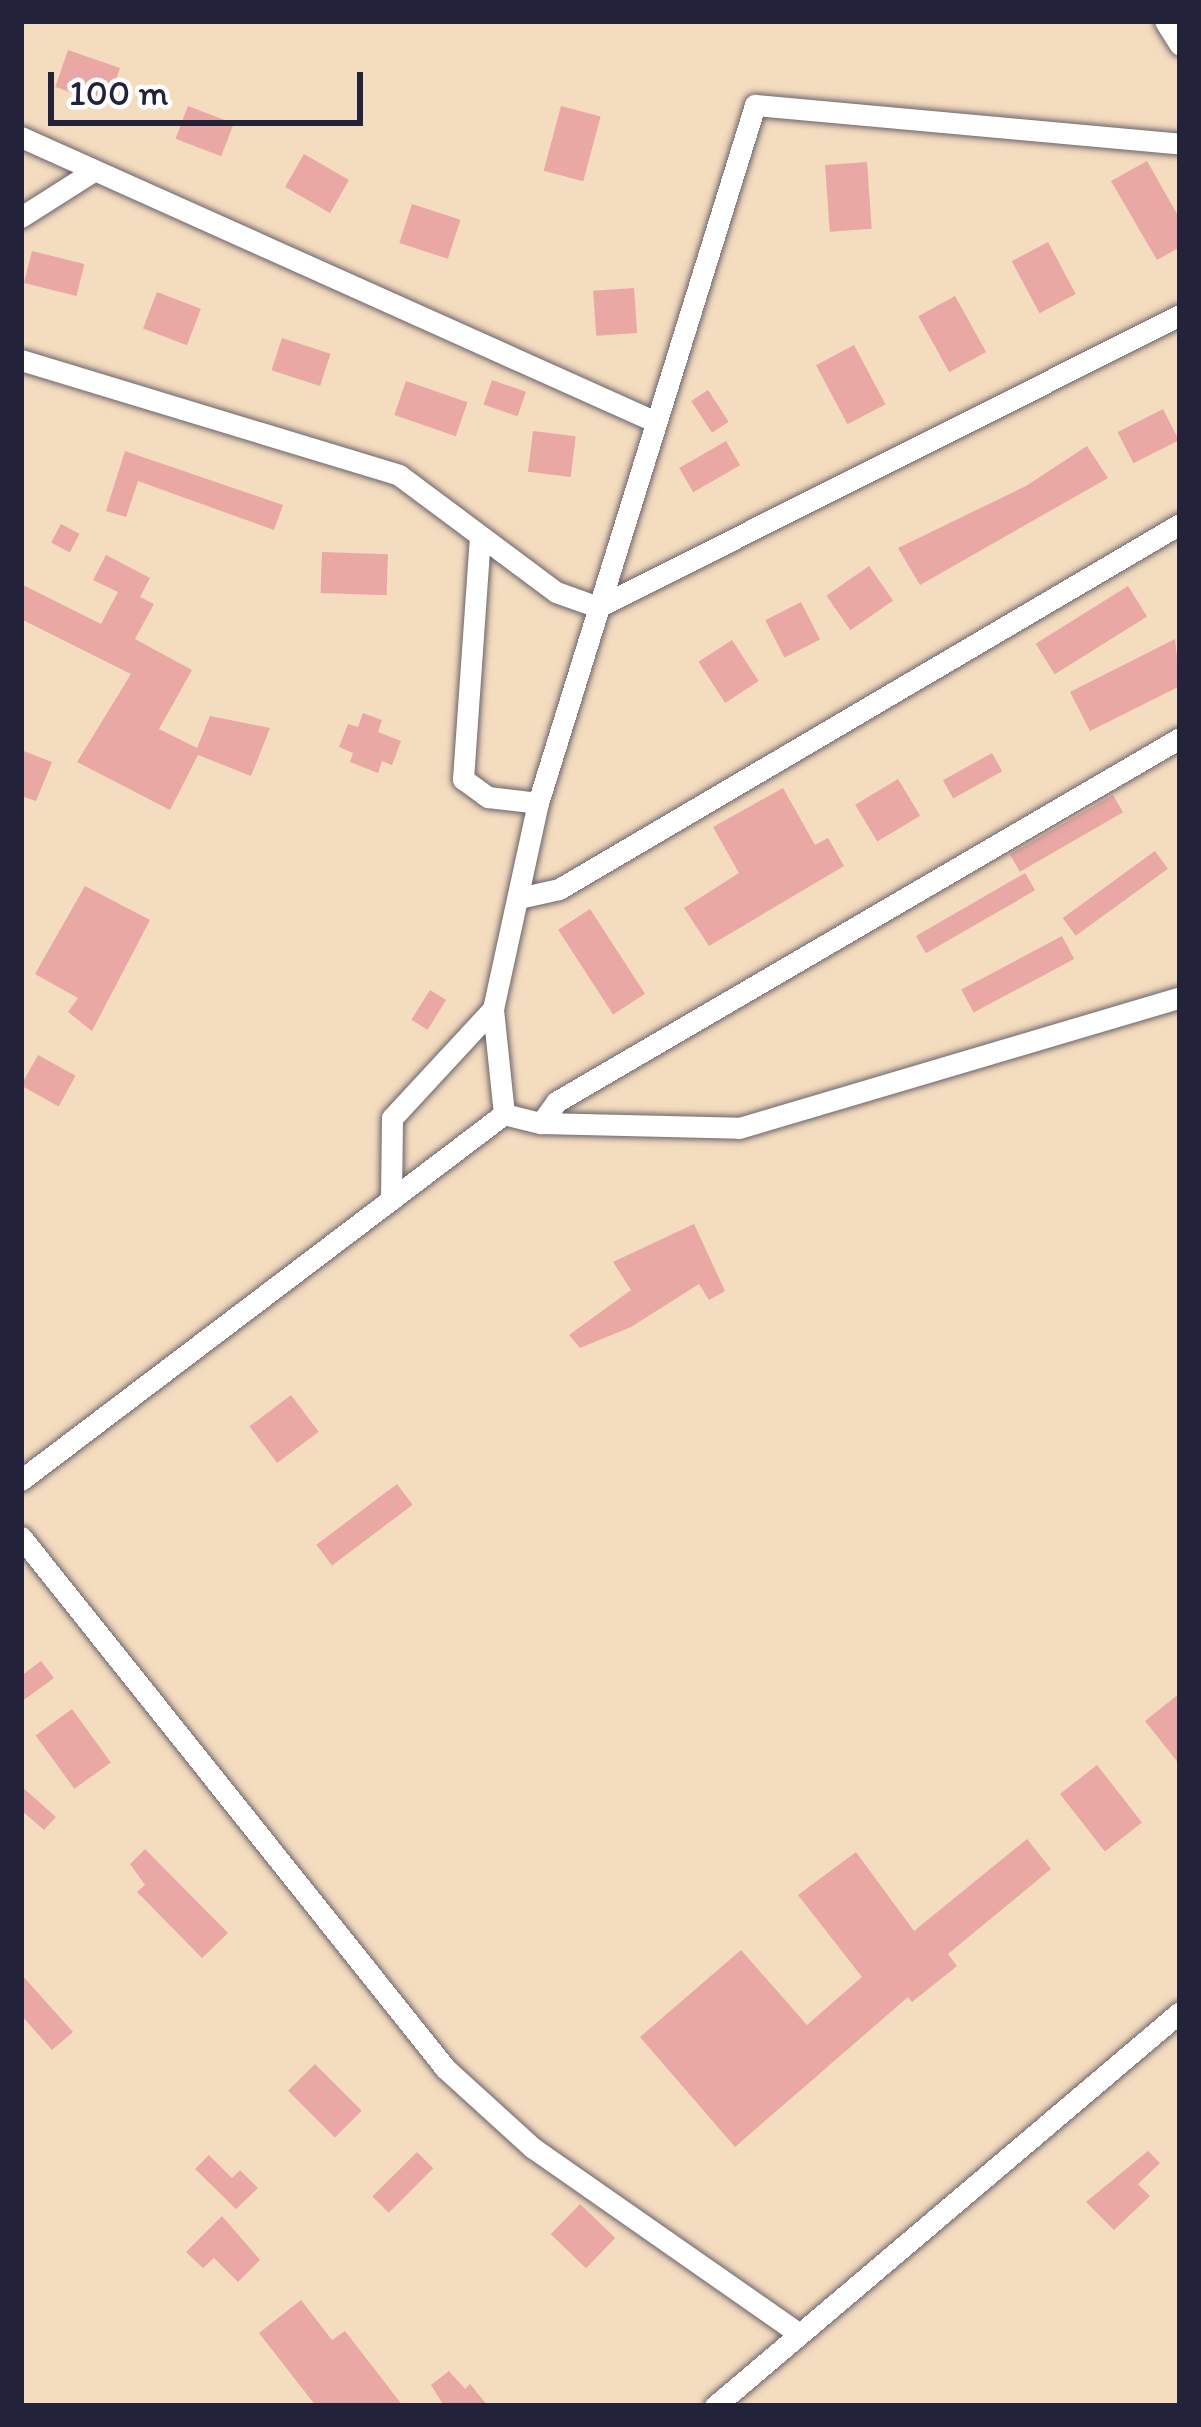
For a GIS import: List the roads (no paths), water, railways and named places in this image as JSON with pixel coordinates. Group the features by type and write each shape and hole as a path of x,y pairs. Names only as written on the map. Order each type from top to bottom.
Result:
{"street":[{"path":"1165,21 1180,45"},
{"path":"504,1114 493,1009 538,803 754,105 1180,144"},
{"path":"21,137 656,422"},
{"path":"21,217 92,172"},
{"path":"21,360 399,475 556,592 598,607 1180,315"},
{"path":"519,898 560,889 1180,524"},
{"path":"480,536 463,779 488,797 538,803"},
{"path":"541,1123 556,1102 1180,738"},
{"path":"504,1114 541,1123 740,1128 1180,997"},
{"path":"391,1200 392,1118 493,1009"},
{"path":"21,1480 504,1114"},
{"path":"21,1538 446,2068 533,2148 798,2333"},
{"path":"716,2406 1180,2012"}]}
